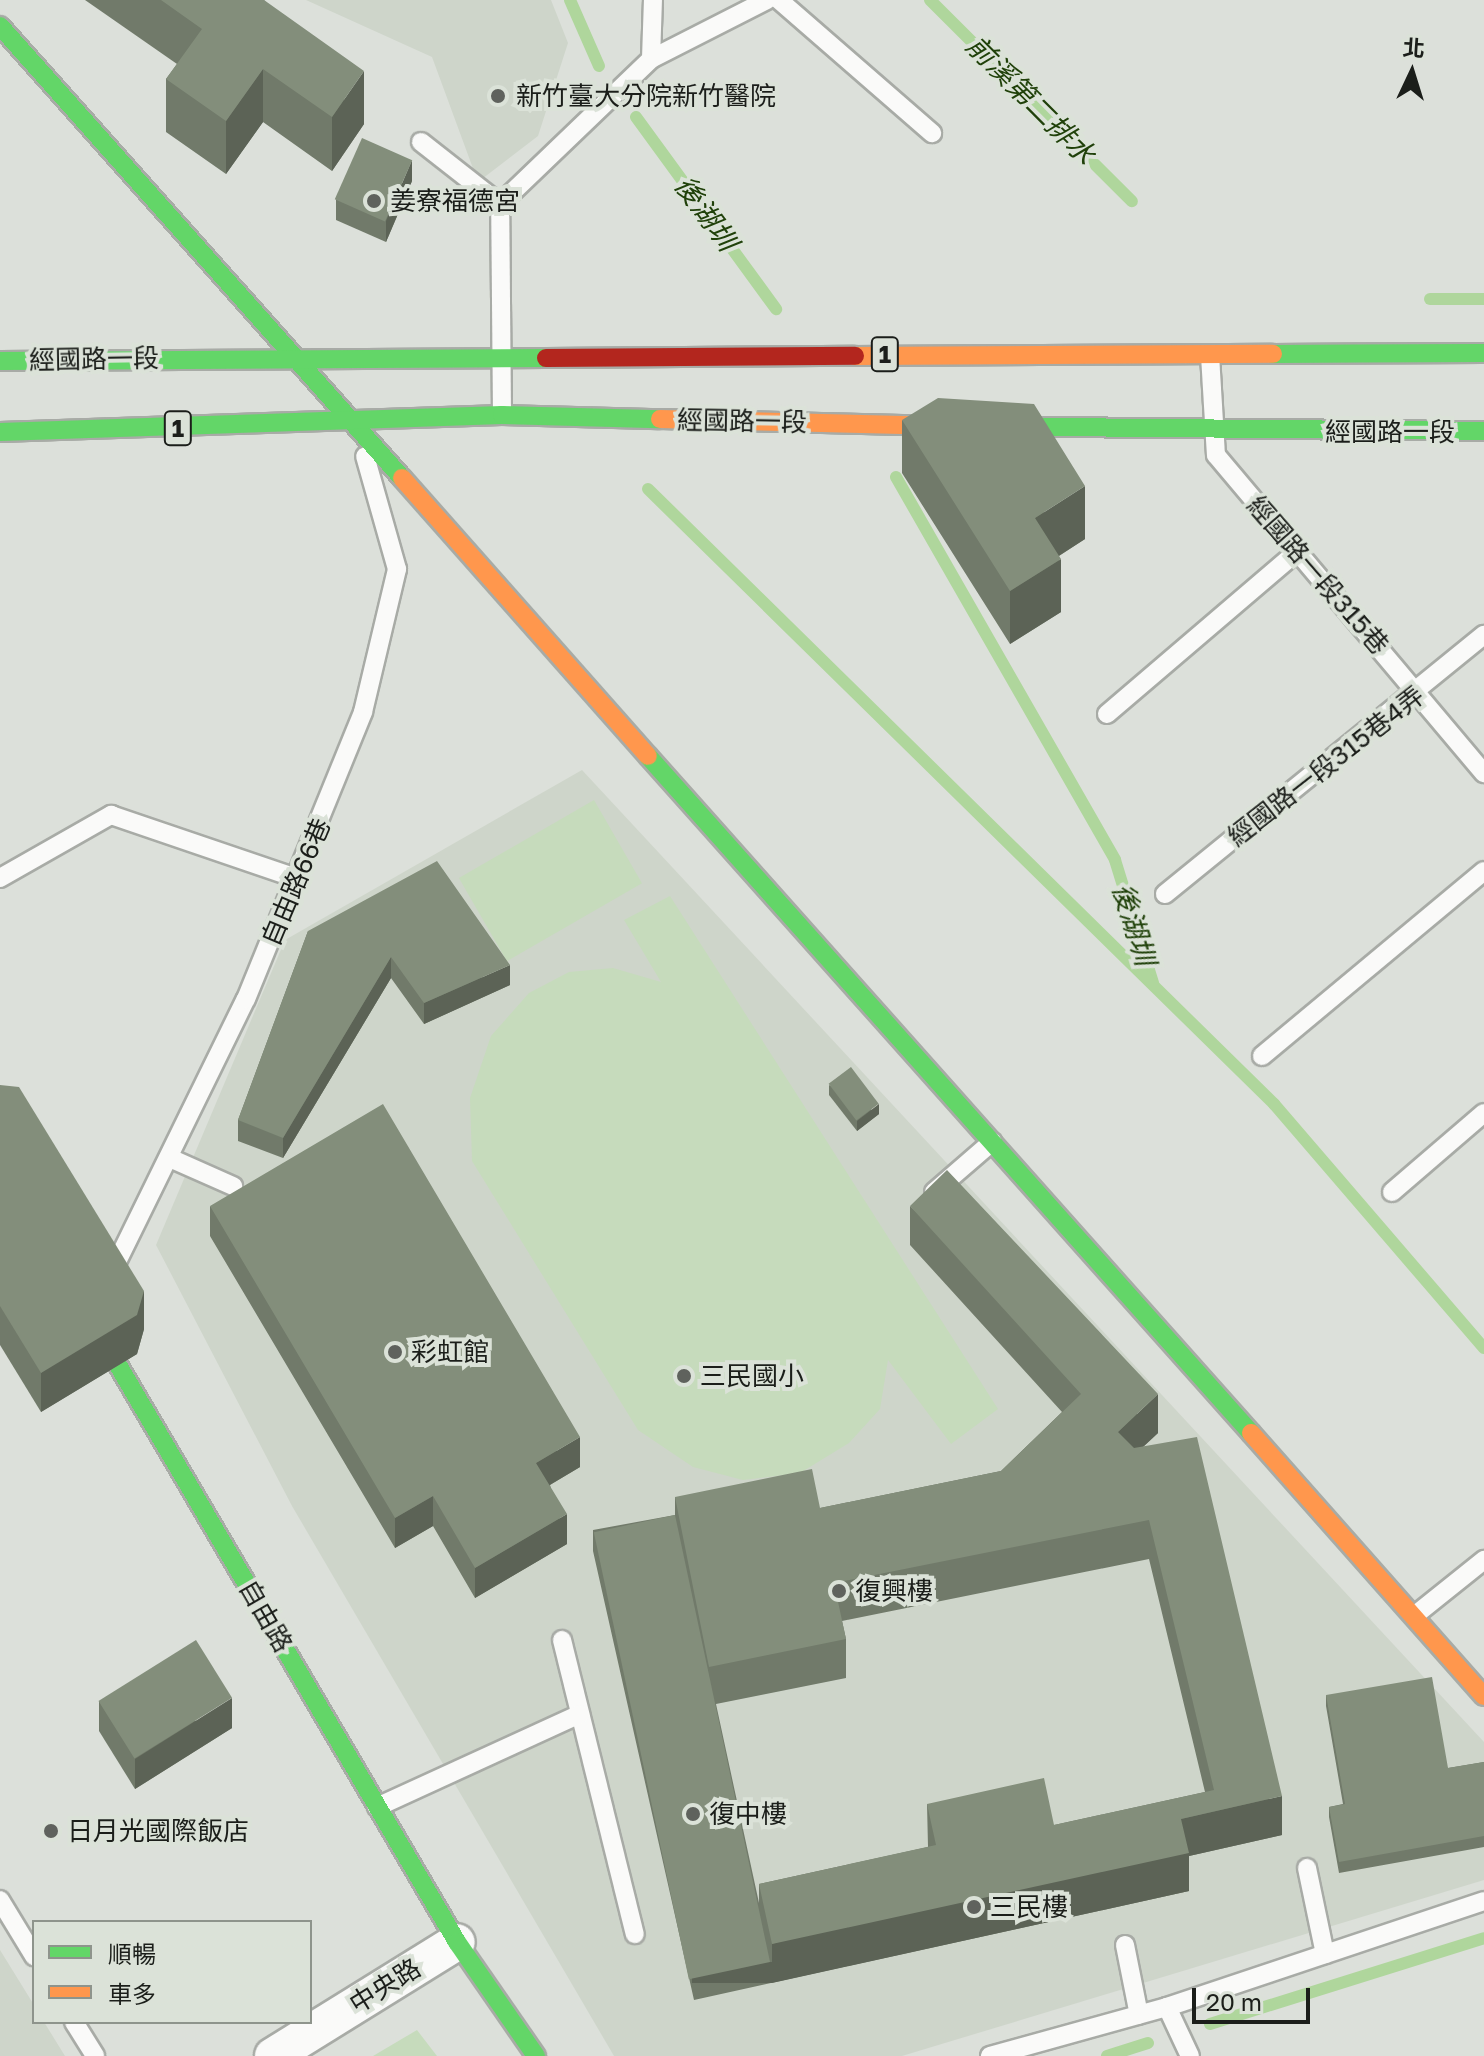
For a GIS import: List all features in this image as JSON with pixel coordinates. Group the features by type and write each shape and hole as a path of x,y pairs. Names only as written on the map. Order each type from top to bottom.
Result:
{"street":[{"path":"0,26 286,355 356,424 1484,1696"},
{"name":"經國路一段","path":"0,361 499,353 1484,353"},
{"name":"經國路一段","path":"0,432 356,424 502,415 1211,433 1484,431"},
{"name":"自由路","path":"73,1290 97,1302 377,1807 457,1942 536,2056"},
{"name":"中央路","path":"273,2056 457,1942"}],"lane":[{"path":"651,59 653,0"},
{"path":"502,415 499,353 500,204 651,59 767,0"},
{"path":"779,0 932,133"},
{"path":"421,142 500,204"},
{"name":"經國路一段315巷","path":"1210,355 1211,433 1224,466 1299,550 1484,773"},
{"name":"自由路66巷","path":"97,1302 172,1159 299,879 395,602 397,569 356,424"},
{"path":"1107,714 1299,550"},
{"name":"經國路一段315巷4弄","path":"1165,894 1419,693 1484,635"},
{"path":"0,878 111,815 299,879"},
{"path":"1262,1056 1484,871"},
{"path":"1392,1192 1484,1113"},
{"path":"928,1197 992,1142"},
{"path":"172,1159 233,1186"},
{"path":"1414,1616 1484,1560"},
{"path":"562,1640 635,1934"},
{"path":"377,1807 580,1714"},
{"path":"1307,1868 1325,1954"},
{"path":"0,1900 32,1953"},
{"path":"990,2056 1167,2007 1484,1901"},
{"path":"1125,1945 1139,2015"},
{"path":"1167,2007 1190,2056"},
{"path":"75,2024 95,2056"}],"shaded area":[{"name":"新竹臺大分院新竹醫院","path":"306,0 551,0 568,43 538,136 478,182 432,57"},
{"name":"三民國小","path":"582,770 1484,1742 1484,1880 902,2056 614,2056 292,1506 156,1245 285,940"},
{"path":"0,1950 32,2002 32,2024 45,2024 65,2056 0,2056"}],"green space":[{"path":"594,800 642,883 507,961 459,878"},
{"path":"670,896 998,1409 951,1444 888,1360 880,1409 849,1443 800,1473 743,1480 693,1467 638,1430 472,1161 470,1098 491,1036 529,993 569,972 613,968 661,982 624,920"},
{"path":"417,2030 437,2056 373,2056"}],"building":[{"path":"161,0 264,0 364,71 332,117 263,69 226,121 166,79 202,29"},
{"path":"362,138 412,160 385,222 335,199"},
{"path":"938,398 1034,404 1085,486 1035,518 1061,559 1010,591 902,420"},
{"path":"437,861 510,965 424,1003 391,957 283,1138 238,1120 308,931"},
{"path":"851,1067 879,1104 856,1121 829,1084"},
{"path":"0,1085 19,1087 144,1291 137,1315 41,1373 0,1306"},
{"name":"彩虹館","path":"383,1104 580,1437 536,1463 567,1514 475,1568 433,1496 395,1518 210,1206"},
{"path":"947,1170 1158,1394 1118,1432 1134,1448 1197,1437 1282,1796 1181,1819 1189,1853 772,1944 759,1884 936,1845 927,1804 1044,1778 1054,1825 1214,1790 1149,1520 834,1583 846,1639 709,1667 675,1497 812,1469 820,1508 1001,1471 1081,1394 910,1206"},
{"name":"復中樓","path":"675,1515 770,1962 689,1979 594,1532"},
{"path":"196,1640 232,1698 135,1759 98,1701"},
{"path":"1432,1677 1448,1768 1484,1762 1484,1836 1339,1862 1329,1807 1345,1804 1326,1695"}],"waterway":[{"name":"後湖圳","path":"570,0 599,66"},
{"name":"前溪第二排水","path":"930,0 1132,201"},
{"name":"後湖圳","path":"636,117 776,309"},
{"name":"前溪第二排水","path":"1430,299 1484,299"},
{"name":"後湖圳","path":"896,477 1115,860 1153,983"},
{"path":"648,489 1274,1104 1484,1348"},
{"path":"1210,2024 1484,1938"},
{"path":"1107,2056 1148,2043"}],"traffic: fast":[{"path":"0,26 402,478"},
{"path":"1273,354 1484,353"},
{"path":"0,361 546,358"},
{"path":"0,432 502,415 660,419"},
{"path":"943,426 1484,431"},
{"path":"648,756 1251,1433"},
{"path":"88,1314 457,1942 536,2056"}],"traffic: slow":[{"path":"855,356 1273,354"},
{"path":"660,419 943,426"},
{"path":"402,478 648,756"},
{"path":"1251,1433 1484,1696"}],"traffic: jam":[{"path":"546,358 855,356"}],"place":[{"name":"新竹臺大分院新竹醫院","path":"498,96"},
{"name":"姜寮福德宮","path":"374,201"},
{"name":"彩虹館","path":"395,1352"},
{"name":"三民國小","path":"684,1376"},
{"name":"復興樓","path":"839,1591"},
{"name":"復中樓","path":"693,1814"},
{"name":"日月光國際飯店","path":"51,1831"},
{"name":"三民樓","path":"974,1907"}]}
